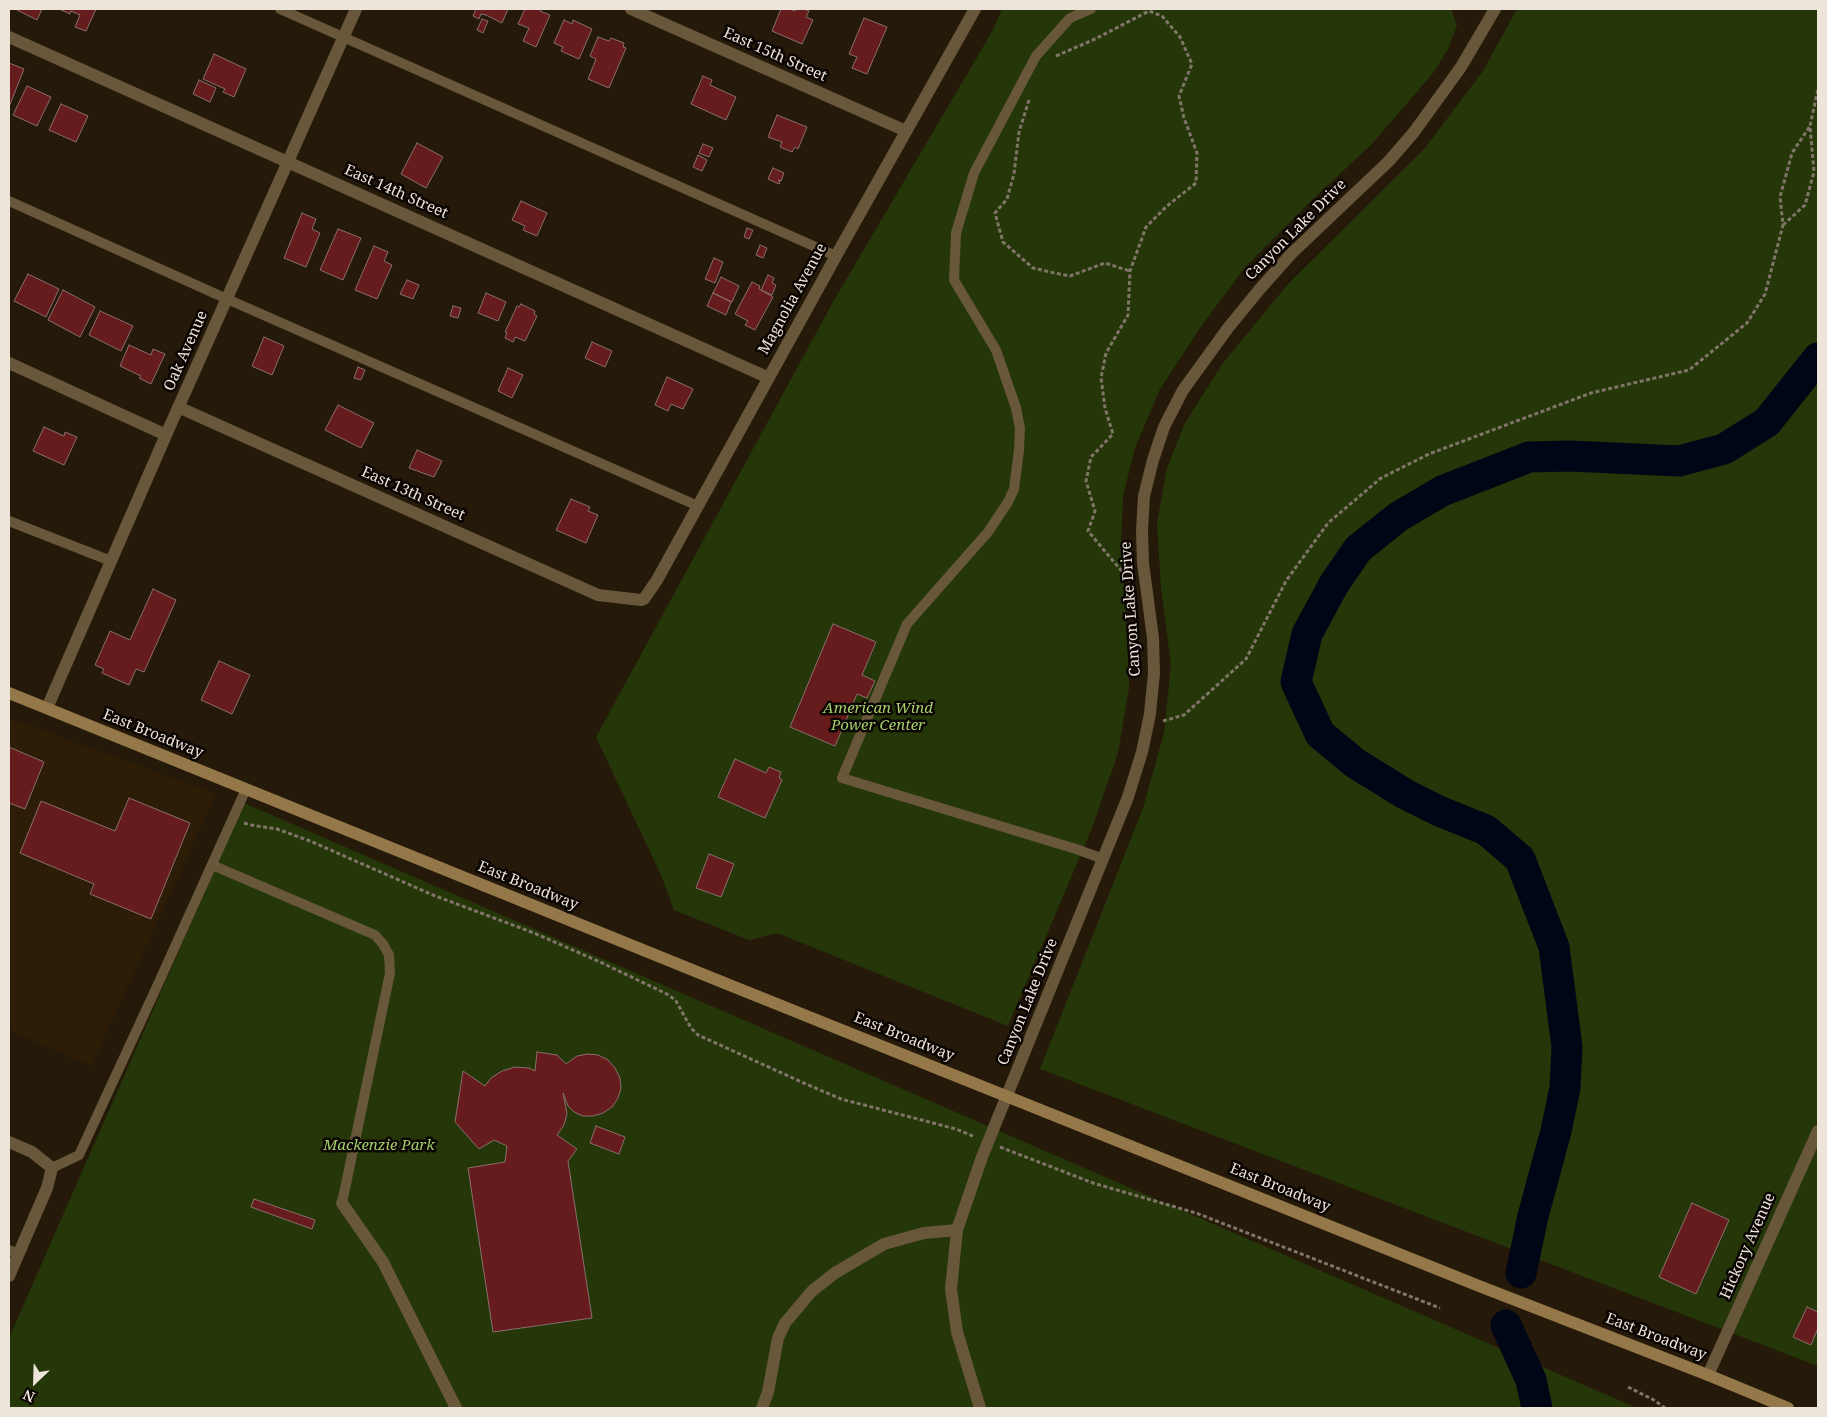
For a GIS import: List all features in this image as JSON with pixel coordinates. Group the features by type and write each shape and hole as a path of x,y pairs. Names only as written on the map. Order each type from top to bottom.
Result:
{"main road":[{"name":"East Broadway","path":"9,693 704,975 1788,1408"}],"street":[{"name":"Oak Avenue","path":"47,708 178,407 356,9"},
{"name":"East 15th Street","path":"631,9 906,131"},
{"name":"Canyon Lake Drive","path":"980,1408 957,1332 951,1289 957,1230 971,1185 1103,859 1131,788 1142,752 1148,726 1154,673 1153,638 1143,563 1144,496 1164,427 1183,390 1228,328 1272,276 1291,254 1389,161 1414,132 1461,67 1495,9"},
{"name":"Magnolia Avenue","path":"637,600 644,599 657,580 972,10"},
{"name":"East 14th Street","path":"9,37 769,378"},
{"path":"9,363 166,435"},
{"name":"East 13th Street","path":"178,407 598,595 637,600"},
{"name":"Hickory Avenue","path":"1708,1375 1818,1131"},
{"path":"9,1142 32,1152 52,1168 47,1188 14,1252 9,1276"},
{"path":"342,1203 383,1262 456,1408"},
{"path":"762,1408 768,1392 778,1338 786,1323 812,1291 834,1273 884,1244 924,1233 957,1230"}],"lane":[{"path":"280,9 836,256"},
{"path":"1091,9 1070,18 1036,56 974,173 956,233 954,280 996,350 1016,408 1020,428 1014,489 1008,502 988,532 908,624 842,778 1076,849 1103,859"},
{"path":"9,201 698,506"},
{"path":"9,520 111,561"},
{"path":"52,1168 79,1156 246,789"},
{"path":"212,864 375,935 389,955 390,973 342,1203"}],"path":[{"path":"1052,59 1059,53 1095,39 1149,11 1162,16 1180,37 1192,64 1179,96 1184,118 1197,153 1196,183 1167,206 1146,227 1130,271 1128,315 1106,353 1101,378 1105,408 1113,434 1091,457 1086,481 1095,511 1088,531 1148,603"},
{"path":"1783,225 1805,205 1814,172 1810,126 1818,89"},
{"path":"1031,96 1019,132 1014,174 1007,198 996,212 1003,242 1033,268 1050,272 1070,276 1105,263 1130,271"},
{"path":"1148,726 1184,715 1246,659 1286,581 1328,522 1382,478 1429,454 1591,393 1688,370 1747,322 1764,294 1783,225 1780,197 1792,153 1810,126"},
{"path":"232,818 251,825 277,829 433,895 534,933 609,966 669,995 676,1001 691,1028 698,1035 841,1099 956,1129 1093,1183 1196,1213 1440,1308"},
{"path":"1628,1387 1654,1400 1665,1408"}],"shaded area":[{"path":"9,718 216,794 91,1066 9,1030"}],"green space":[{"name":"American Wind Power Center","path":"1002,9 1451,9 1457,25 1449,47 1434,72 1371,145 1314,198 1246,266 1202,325 1160,389 1135,448 1123,496 1121,547 1129,688 1118,753 1092,828 1008,1026 777,933 749,940 674,910 661,875 596,737 833,302 993,30"},
{"path":"1517,9 1818,9 1818,1366 1040,1069 1143,808 1164,733 1171,665 1161,588 1157,523 1167,468 1185,423 1223,363 1288,284 1425,148 1483,71"},
{"name":"Mackenzie Park","path":"244,803 1637,1408 9,1408 9,1338"}],"building":[{"path":"17,9 42,9 37,20"},
{"path":"59,9 96,9 86,31 75,27 80,15 71,11 70,14"},
{"path":"476,9 508,9 502,23 486,15 481,14 479,19 473,16"},
{"path":"525,9 541,9 540,11 550,15 536,47 523,41 529,28 518,24"},
{"path":"781,9 795,11 796,9 804,9 809,11 806,17 813,20 802,44 772,31"},
{"path":"864,18 887,27 867,74 852,68 857,57 849,54"},
{"path":"482,19 488,21 483,33 477,30"},
{"path":"564,20 572,24 573,20 592,29 579,59 561,51 563,47 554,43"},
{"path":"598,37 609,41 611,38 624,43 623,47 626,48 609,88 588,79 596,59 590,56"},
{"path":"214,54 246,69 234,97 223,92 225,89 203,79"},
{"path":"9,63 24,69 9,107"},
{"path":"703,76 712,80 710,85 736,97 726,120 691,104"},
{"path":"199,80 216,88 210,102 193,94"},
{"path":"27,86 51,97 37,126 13,115"},
{"path":"61,104 88,116 76,142 49,130"},
{"path":"777,115 807,127 798,149 795,147 792,152 780,147 782,142 768,137"},
{"path":"417,143 443,157 426,188 401,174"},
{"path":"703,144 713,148 709,157 699,153"},
{"path":"698,155 707,160 702,171 693,167"},
{"path":"773,168 784,173 781,181 778,180 779,184 768,179"},
{"path":"521,201 547,213 537,236 523,230 525,226 512,220"},
{"path":"302,213 316,219 312,229 320,233 306,267 284,258"},
{"path":"747,228 753,230 749,239 744,237"},
{"path":"338,229 361,238 343,280 320,270"},
{"path":"760,245 767,248 763,258 756,255"},
{"path":"374,246 388,252 384,261 392,265 377,299 355,290"},
{"path":"714,258 723,262 715,283 705,279"},
{"path":"28,274 59,289 46,317 14,301"},
{"path":"768,275 774,278 772,283 776,285 772,295 761,290"},
{"path":"721,277 739,286 732,302 713,293"},
{"path":"407,280 419,285 413,299 400,294"},
{"path":"752,282 760,286 759,289 773,297 755,330 745,325 748,321 735,314"},
{"path":"63,290 95,307 80,337 48,320"},
{"path":"486,293 506,302 498,321 478,313"},
{"path":"713,293 731,302 726,315 707,306"},
{"path":"521,304 535,311 534,314 537,316 525,341 515,337 513,342 505,338 507,333 505,332 517,306 519,307"},
{"path":"453,306 461,308 458,318 450,316"},
{"path":"100,311 133,326 121,351 89,335"},
{"path":"264,337 284,346 272,375 252,366"},
{"path":"592,342 612,351 605,367 585,358"},
{"path":"129,345 151,355 153,349 165,354 151,384 139,378 141,376 120,366"},
{"path":"358,367 365,370 361,380 354,378"},
{"path":"508,368 523,375 512,398 498,391"},
{"path":"667,377 693,389 683,409 671,404 668,411 655,405"},
{"path":"338,405 374,423 361,448 325,430"},
{"path":"44,427 64,436 65,432 77,437 64,465 33,451"},
{"path":"417,450 442,461 434,477 409,468"},
{"path":"571,499 590,507 588,511 598,515 586,543 556,530"},
{"path":"153,589 176,600 144,672 136,669 129,685 102,673 104,669 95,665 110,631 130,640"},
{"path":"833,624 876,642 862,675 875,681 867,698 857,694 835,746 790,727"},
{"path":"219,661 250,675 232,714 201,700"},
{"path":"9,747 44,762 25,809 9,803"},
{"path":"735,759 766,773 769,767 781,772 779,778 782,780 765,818 718,797"},
{"path":"129,798 190,823 151,919 90,894 94,884 20,853 41,801 115,831"},
{"path":"709,854 734,864 721,897 696,888"},
{"path":"537,1052 557,1055 566,1064 577,1056 598,1055 608,1060 620,1078 621,1088 618,1098 612,1107 603,1113 593,1116 583,1116 574,1112 568,1106 563,1093 567,1114 564,1125 557,1135 577,1149 568,1161 592,1318 493,1332 468,1168 505,1162 507,1146 494,1140 479,1149 455,1122 463,1071 485,1086 491,1078 502,1071 515,1067 529,1068 535,1071"},
{"path":"596,1126 625,1137 619,1154 590,1143"},
{"path":"254,1199 315,1220 312,1229 251,1207"},
{"path":"1692,1203 1729,1220 1696,1294 1659,1277"},
{"path":"1807,1307 1818,1312 1818,1328 1811,1345 1793,1337"}],"waterway":[{"path":"1521,1273 1533,1216 1556,1131 1565,1088 1567,1047 1554,947 1520,859 1486,830 1439,811 1405,794 1355,763 1320,734 1296,682 1307,634 1334,584 1358,549 1398,517 1442,491 1529,457 1570,456 1679,461 1724,449 1767,422 1818,358"},
{"path":"1506,1325 1531,1380 1537,1408"}]}
